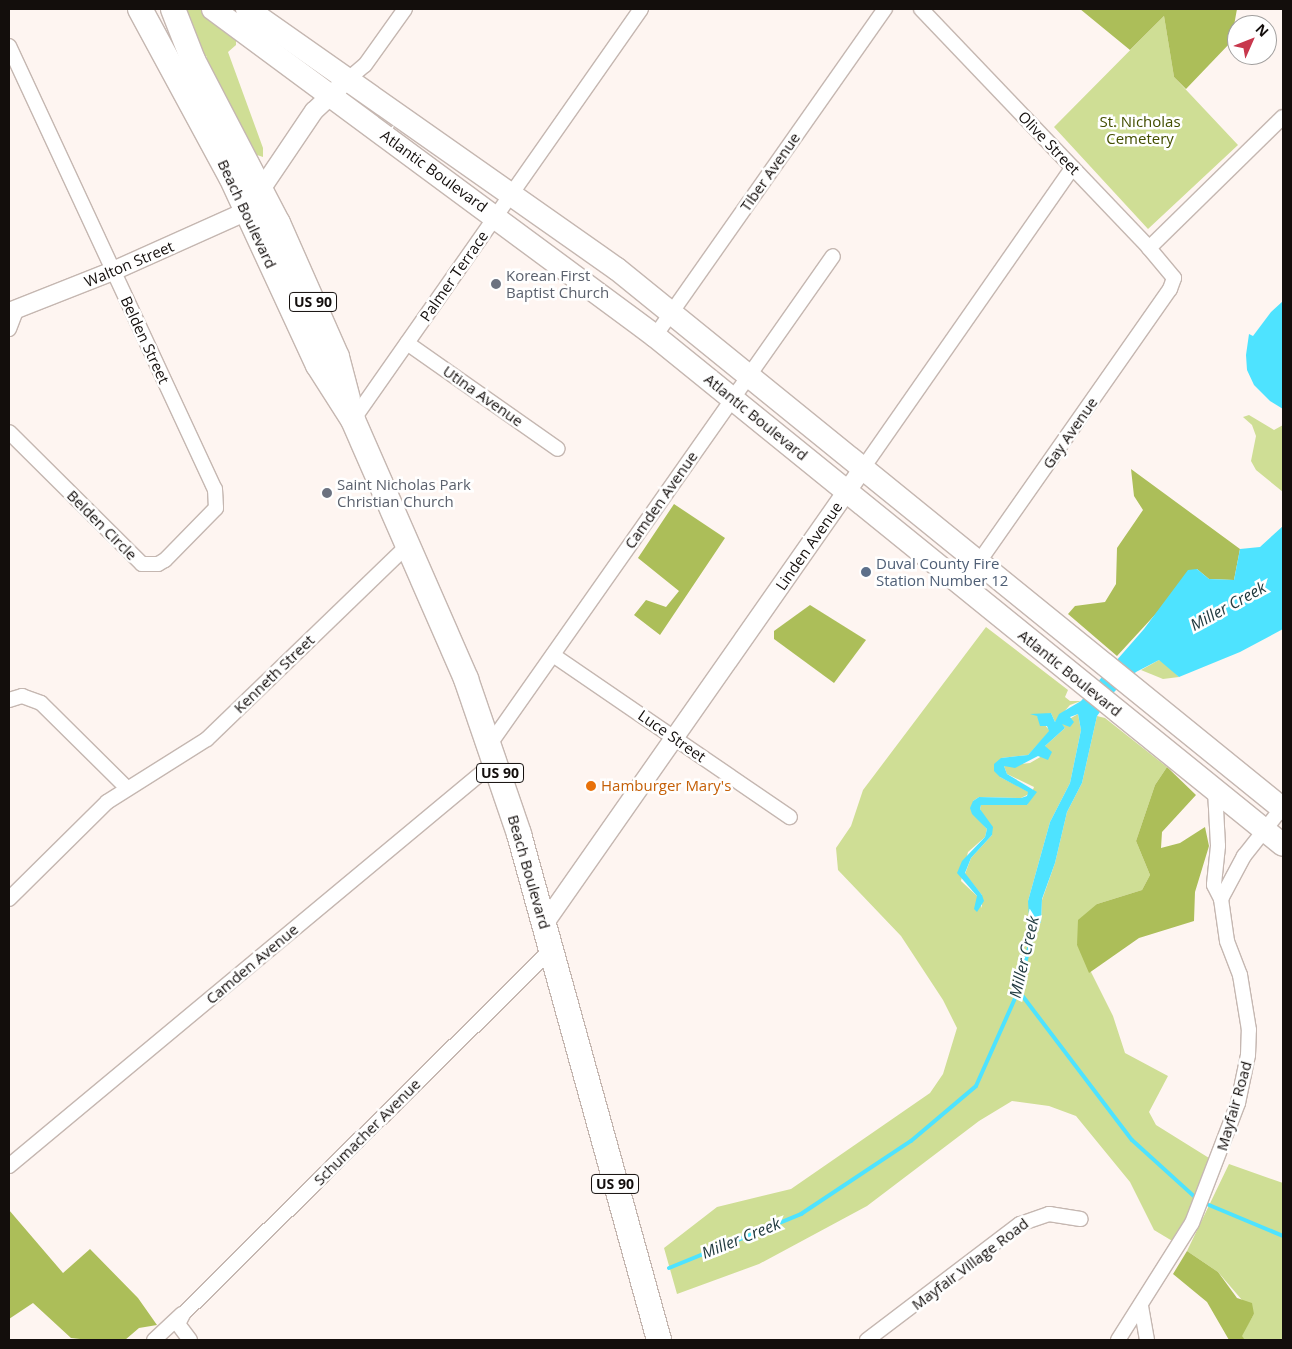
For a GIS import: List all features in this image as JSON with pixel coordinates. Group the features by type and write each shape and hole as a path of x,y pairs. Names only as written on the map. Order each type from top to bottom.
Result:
{"highway":[{"name":"Beach Boulevard","path":"140,9 248,211 318,365 353,420 453,647 493,753 544,924 658,1340"},
{"name":"Beach Boulevard","path":"175,15 212,98 262,188 337,357 353,420"}],"main road":[{"name":"Atlantic Boulevard","path":"213,9 496,216 655,336 1283,846"},
{"name":"Atlantic Boulevard","path":"247,9 512,193 671,313 1282,809"}],"street":[{"path":"262,188 314,111 366,65 405,9"},
{"name":"Palmer Terrace","path":"353,420 641,9"},
{"name":"Tiber Avenue","path":"655,336 885,9"},
{"name":"Olive Street","path":"921,9 1149,248 1174,278"},
{"name":"Belden Street","path":"9,46 217,498"},
{"path":"1149,248 1283,117"},
{"name":"Linden Avenue","path":"544,924 676,739 1072,168"},
{"name":"Walton Street","path":"12,312 113,271 248,211"},
{"name":"Camden Avenue","path":"9,1166 493,753 553,655 833,256"},
{"name":"Gay Avenue","path":"962,586 1170,289 1174,278"},
{"path":"9,329 12,312"},
{"name":"Utina Avenue","path":"407,343 558,449"},
{"name":"Belden Circle","path":"9,432 142,564 158,564 165,560 211,515 217,498"},
{"name":"Kenneth Street","path":"9,899 107,802 207,740 409,544"},
{"name":"Luce Street","path":"553,655 790,817"},
{"path":"9,700 22,696 42,703 127,788"},
{"path":"1214,790 1218,846 1214,885 1222,899"},
{"name":"Mayfair Road","path":"1118,1340 1170,1261 1206,1192 1245,1075 1249,1042 1245,998 1227,941 1222,899 1232,874 1282,809"},
{"name":"Schumacher Avenue","path":"154,1340 181,1319 550,951"},
{"name":"Mayfair Village Road","path":"867,1340 1020,1224 1049,1214 1081,1219"},
{"path":"1141,1306 1147,1340"},
{"path":"181,1319 190,1340"}],"green space":[{"path":"185,9 200,9 236,40 236,45 228,52 263,148 263,157 257,155 237,123 204,60 207,57 201,53"},
{"path":"1080,9 1237,9 1236,15 1227,15 1227,46 1186,89 1174,77 1164,16 1130,50"},
{"name":"St. Nicholas Cemetery","path":"1164,16 1174,77 1238,145 1148,229 1054,127"},
{"path":"1249,415 1274,430 1283,425 1283,492 1256,470 1251,461 1256,436 1252,425 1243,417"},
{"path":"1131,469 1240,549 1234,580 1209,579 1197,569 1117,656 1068,614 1075,606 1105,602 1116,584 1117,548 1143,510 1134,496"},
{"path":"674,504 725,538 660,635 634,615 646,600 666,607 679,591 638,558"},
{"path":"810,605 866,640 834,683 774,639 774,631"},
{"path":"986,627 1068,690 1065,697 1070,701 1081,701 1070,705 1055,722 1051,713 1037,716 1050,731 1028,755 1001,758 1000,777 1029,792 1027,795 1021,798 979,797 973,801 980,821 987,829 985,837 968,852 961,881 977,896 982,908 982,895 965,874 971,858 992,835 980,809 981,805 1027,805 1034,787 1007,774 1004,766 1030,763 1042,756 1045,746 1065,728 1061,724 1078,714 1081,730 1070,783 1050,822 1028,901 1041,923 1042,900 1055,863 1067,812 1082,783 1097,716 1105,718 1167,767 1155,785 1136,841 1150,875 1142,890 1097,904 1077,944 1113,1016 1125,1053 1168,1076 1149,1112 1156,1125 1209,1158 1199,1191 1174,1242 1154,1230 1130,1182 1076,1116 1049,1106 1012,1101 979,1121 867,1206 759,1264 677,1294 664,1248 717,1207 791,1189 930,1093 943,1074 957,1028 943,1000 901,936 838,870 836,848 851,826 863,790"},
{"path":"1159,660 1163,661 1179,677 1163,679 1141,670"},
{"path":"1167,767 1196,795 1162,832 1161,848 1180,843 1205,827 1209,846 1195,892 1194,921 1139,938 1089,973 1077,945 1078,920 1097,904 1142,890 1150,875 1136,841 1155,785"},
{"path":"1229,1164 1283,1183 1283,1340 1245,1340 1241,1336 1254,1314 1218,1272 1187,1251"},
{"path":"9,1210 63,1273 90,1249 138,1298 157,1325 139,1328 125,1340 89,1340 71,1338 33,1303 9,1319"},
{"path":"1187,1251 1218,1272 1237,1298 1252,1303 1254,1314 1242,1336 1245,1340 1229,1340 1207,1302 1173,1274"}],"water":[{"path":"1283,301 1283,409 1270,401 1254,385 1247,370 1246,355 1249,334 1253,336 1271,312"},
{"path":"1283,526 1283,629 1240,652 1179,677 1159,660 1136,672 1115,691 1097,716 1082,783 1067,812 1055,863 1042,899 1041,923 1029,918 1028,901 1050,822 1070,783 1081,730 1078,714 1070,717 1074,722 1070,727 1062,724 1065,728 1045,746 1052,752 1048,760 1038,756 1015,768 1004,766 1007,774 1037,792 1027,805 981,805 980,809 993,827 992,835 971,858 965,873 982,895 984,901 977,912 974,909 977,896 957,873 962,861 985,837 987,829 972,814 970,808 973,801 979,797 1021,798 1027,796 1028,792 1000,777 994,771 994,764 1001,758 1028,755 1049,731 1047,726 1040,726 1037,716 1030,714 1051,713 1055,722 1059,714 1081,701 1144,629 1188,570 1197,569 1209,579 1234,580 1240,549 1260,547"}],"waterway":[{"name":"Miller Creek","path":"669,1268 801,1214 911,1141 976,1086 1017,994 1036,921"},
{"path":"1018,990 1132,1140 1197,1199"},
{"path":"1209,1205 1283,1236"}],"place":[{"name":"Korean First Baptist Church","path":"496,284"},
{"name":"Saint Nicholas Park Christian Church","path":"327,493"},
{"name":"Duval County Fire Station Number 12","path":"866,572"},
{"name":"Hamburger Mary's","path":"591,786"}]}
